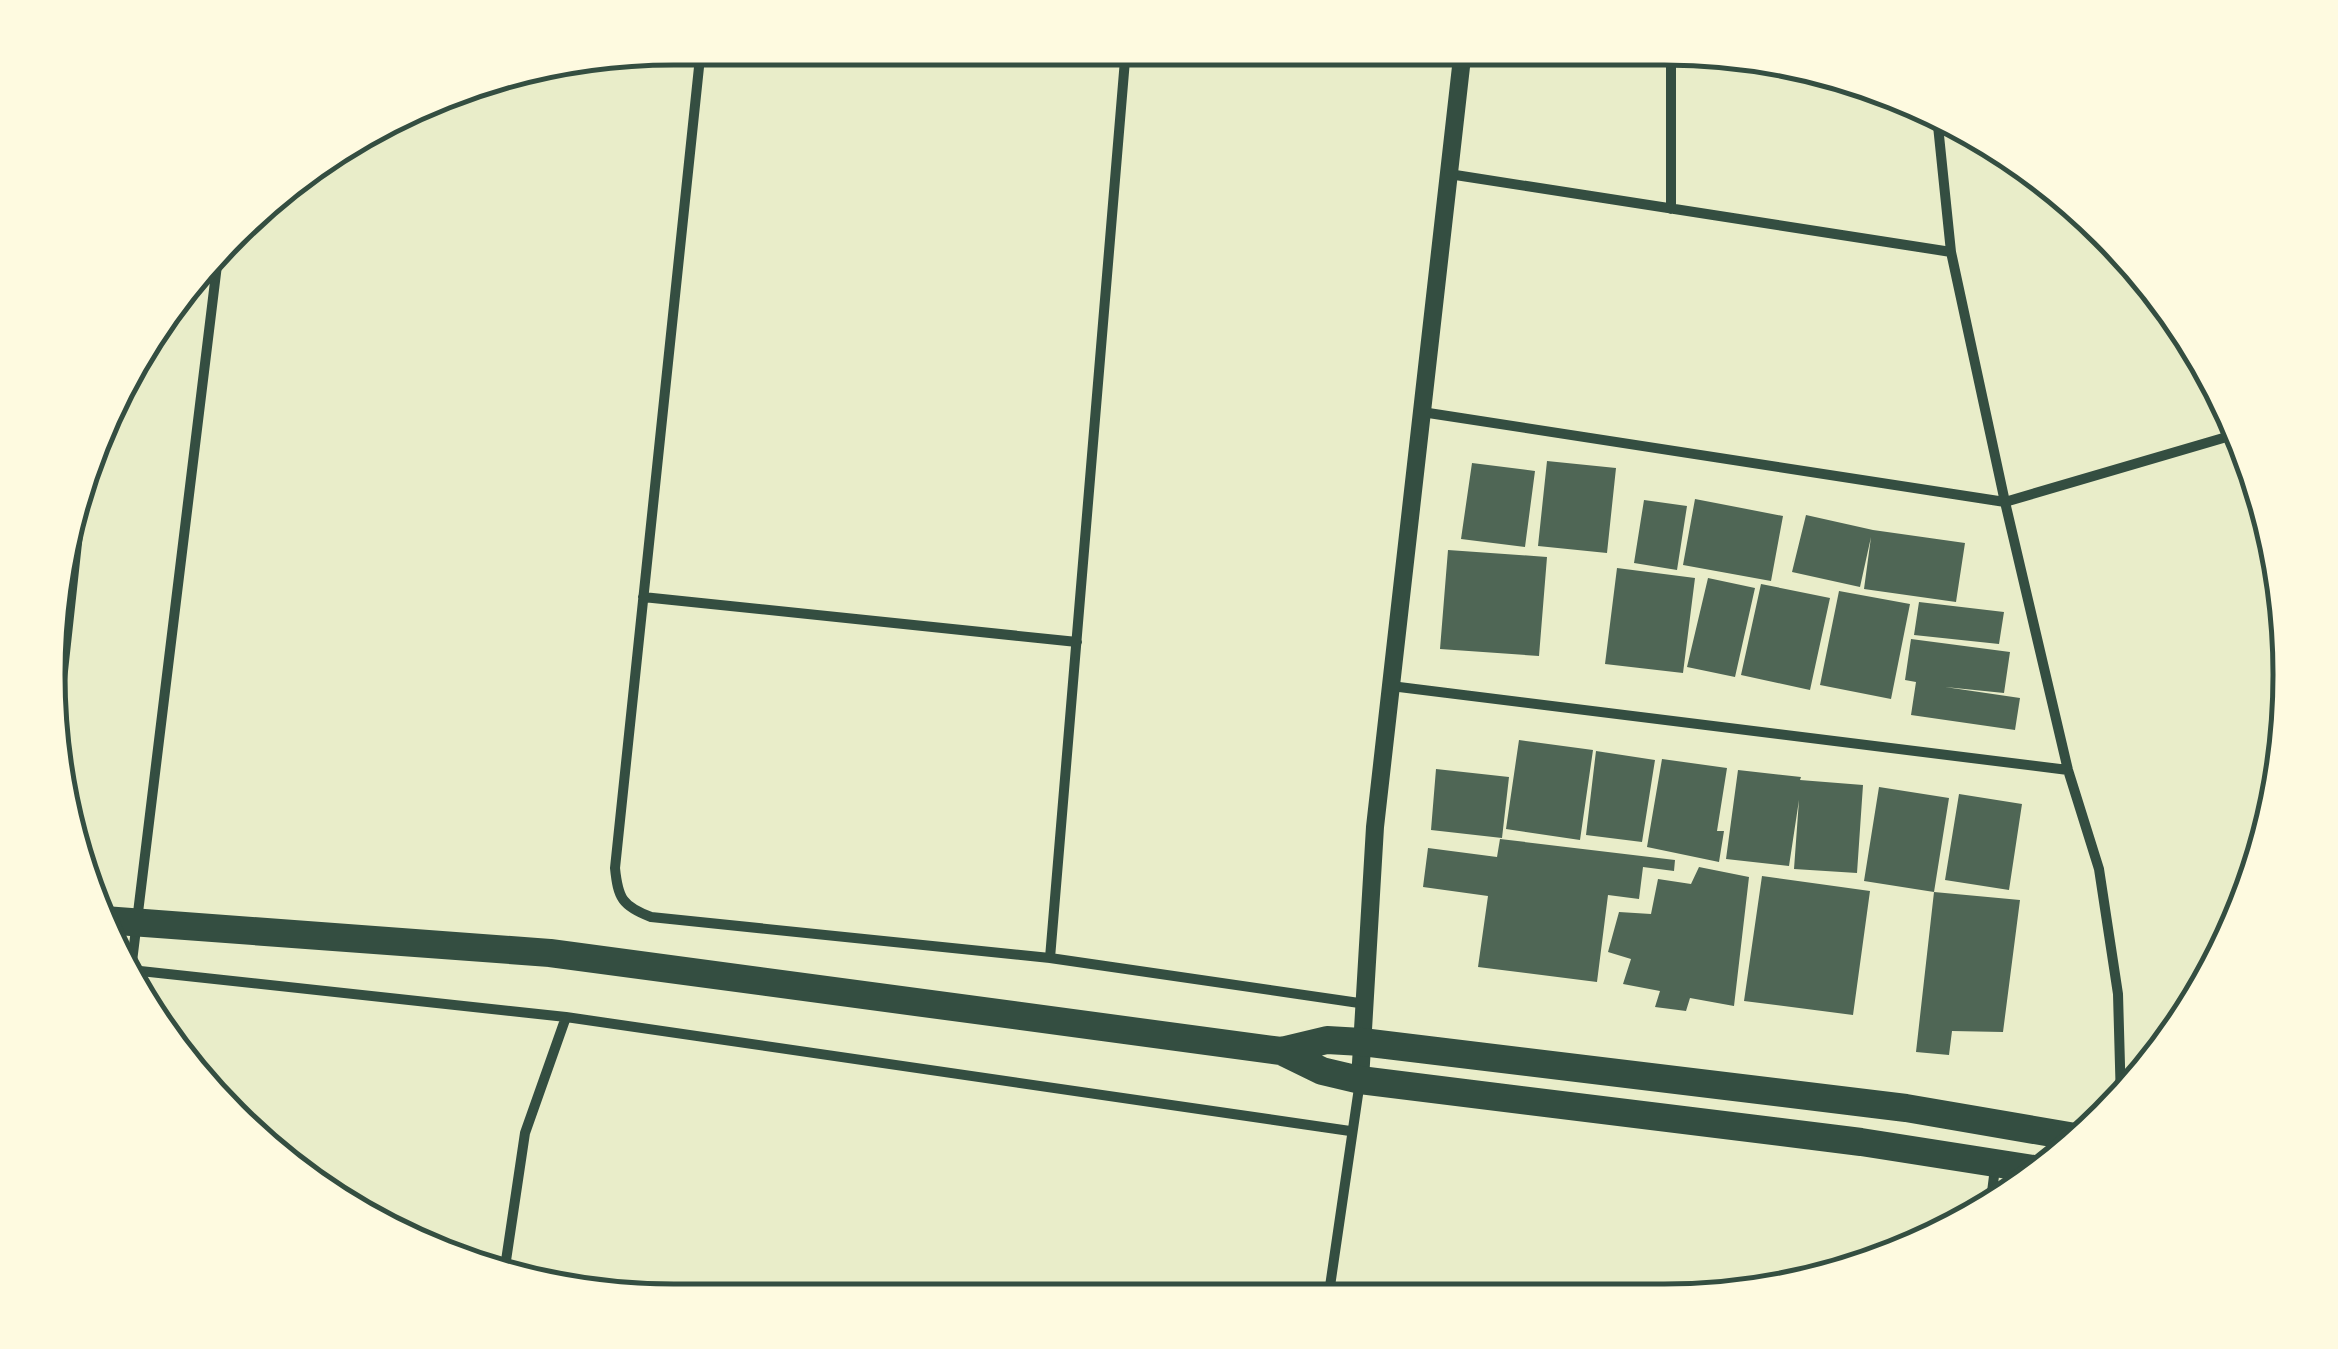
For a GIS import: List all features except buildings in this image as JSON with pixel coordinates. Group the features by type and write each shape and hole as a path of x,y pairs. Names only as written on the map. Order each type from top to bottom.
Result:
{"highway":[{"path":"117,921 550,953 747,978 1281,1050 1322,1071 1360,1080 2022,1167"},
{"path":"1281,1050 1328,1040 1362,1042 1906,1108 2063,1135"}],"street":[{"path":"699,65 615,868 618,892 632,910 651,916 1050,958 1366,1004"},
{"path":"1050,958 1125,65"},
{"path":"1330,1284 1360,1080 1375,827 1461,65"},
{"path":"1671,209 1672,65"},
{"path":"1939,131 1951,252 2005,502 2068,770 2099,868 2118,994 2120,1079"},
{"path":"1448,174 1951,252"},
{"path":"133,953 216,273"},
{"path":"1422,412 2005,502 2225,437"},
{"path":"644,597 1077,642"},
{"path":"1391,686 2068,770"},
{"path":"143,971 566,1018 1350,1131"},
{"path":"506,1260 526,1133 566,1018"},
{"path":"1993,1187 1996,1162"}]}
